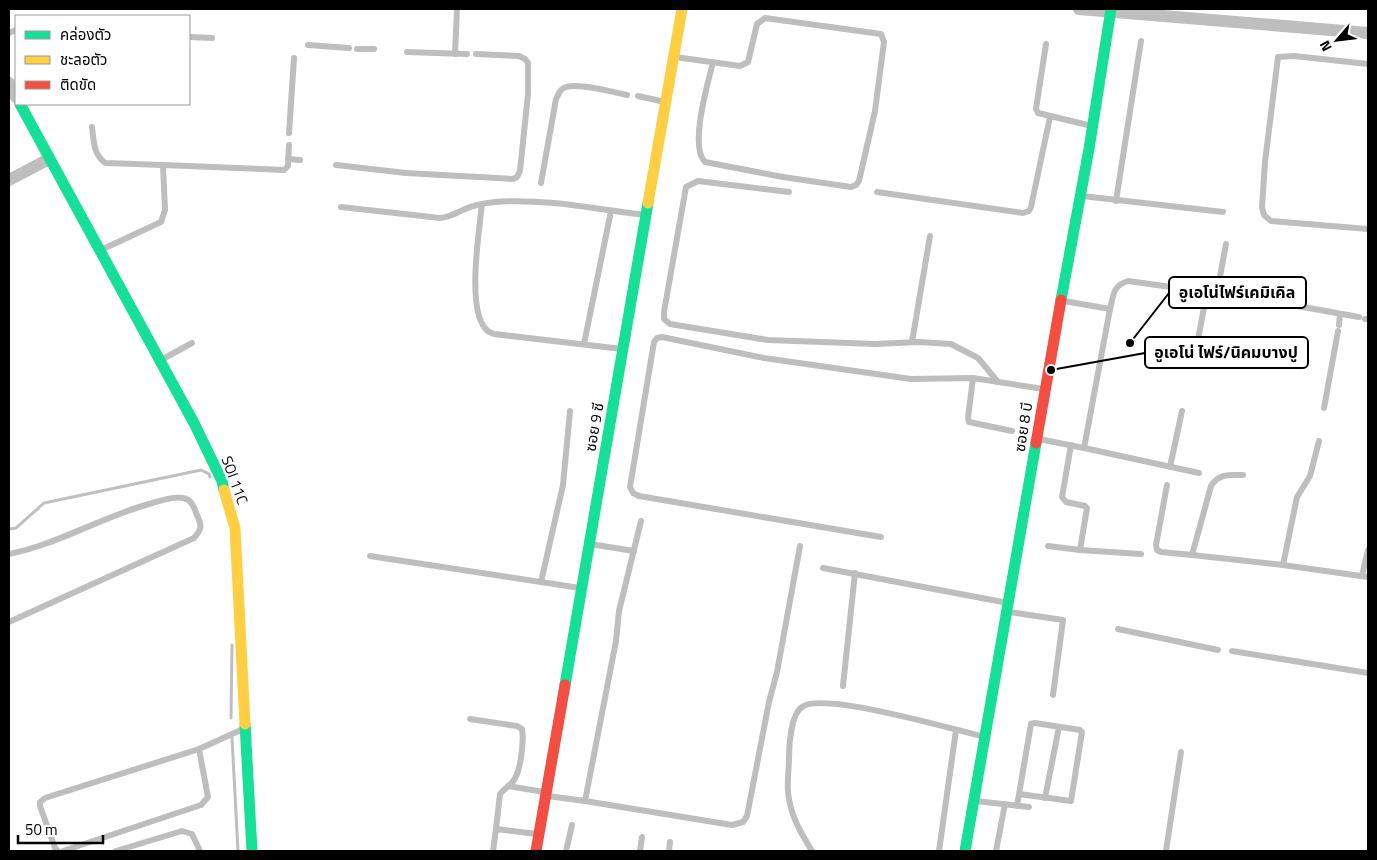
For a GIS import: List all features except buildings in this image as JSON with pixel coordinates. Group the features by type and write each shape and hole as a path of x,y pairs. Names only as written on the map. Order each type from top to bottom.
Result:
{"street":[{"name":"ซอย 9 ซี","path":"536,851 682,9"},
{"path":"1080,9 1111,10 1368,33"},
{"name":"ซอย 8 บี","path":"965,851 1036,439 1093,126 1111,10"},
{"path":"9,82 15,95"},
{"name":"SOI 11C","path":"21,105 194,423 222,481 235,528 252,851"},
{"path":"9,180 49,160"}],"lane":[{"path":"455,54 457,9"},
{"path":"674,57 744,65 748,62 757,24 765,18 880,34 884,42 875,111 859,181 856,185 851,187 784,178 706,162 701,157 698,148 699,126 713,62"},
{"path":"190,37 212,38"},
{"path":"1116,201 1141,41"},
{"path":"1046,44 1036,109 1041,115 1093,126"},
{"path":"308,45 349,48"},
{"path":"357,49 374,49"},
{"path":"407,52 467,54"},
{"path":"336,165 406,173 513,179 517,177 520,172 528,94 528,63 519,56 476,54"},
{"path":"1368,64 1294,56 1278,57 1265,162 1262,207 1264,215 1271,221 1368,229"},
{"path":"289,133 294,58"},
{"path":"541,183 556,99 560,91 566,87 576,86 627,95"},
{"path":"638,96 666,102"},
{"path":"877,192 1016,213 1029,211 1050,117"},
{"path":"92,127 95,151 105,163 284,170 288,166 289,145"},
{"path":"288,159 300,160"},
{"path":"99,251 161,222 165,210 163,165"},
{"path":"789,192 698,181 686,187 664,319 670,324 768,340 875,344 912,342 951,344 978,358 998,382"},
{"path":"1080,196 1223,212"},
{"path":"341,207 440,218 482,204 523,201 645,216"},
{"path":"482,204 474,287 480,320 485,329 494,334 623,349"},
{"path":"584,344 611,211"},
{"path":"912,342 930,236"},
{"path":"1217,293 1226,244"},
{"path":"1084,448 1110,309 1116,288 1120,284 1128,281 1250,298"},
{"path":"1195,355 1207,292"},
{"path":"1258,299 1364,318"},
{"path":"1062,300 1110,309"},
{"path":"1324,408 1340,314"},
{"path":"881,537 639,496 633,493 630,487 656,338 662,337 764,358 911,379 973,378 1045,389"},
{"path":"160,361 192,343"},
{"path":"973,378 969,422 1012,431"},
{"path":"542,582 563,485 570,411"},
{"path":"1170,467 1182,411"},
{"path":"1036,439 1199,473"},
{"path":"1283,565 1297,497 1310,476 1319,441"},
{"path":"1071,445 1062,498 1066,502 1087,508 1080,550"},
{"path":"1192,555 1211,486 1221,475 1243,475"},
{"path":"1167,485 1156,545 1157,550 1161,552 1365,576 1368,550"},
{"path":"9,554 34,547 136,508 165,500 183,498 190,501 202,525 194,538 9,622"},
{"path":"585,801 616,642 619,611 641,521"},
{"path":"589,544 634,551"},
{"path":"508,786 585,801 732,825 743,822 747,816 769,702 777,672 800,546"},
{"path":"1048,546 1141,554"},
{"path":"370,556 581,588"},
{"path":"823,568 1065,620 1053,695"},
{"path":"843,686 855,574"},
{"path":"1118,629 1218,650"},
{"path":"1232,651 1368,673"},
{"path":"812,851 793,816 788,798 789,744 796,714 801,707 810,703 820,702 865,708 986,737"},
{"path":"470,719 522,728 523,735 518,773 513,782 500,794 493,851"},
{"path":"1017,806 1019,794 1031,724 1080,730 1083,734 1072,800 1070,802 1019,794"},
{"path":"1045,798 1059,727"},
{"path":"58,851 55,848 40,806 40,802 44,798 199,749 246,728"},
{"path":"938,851 956,730"},
{"path":"63,851 201,805 208,797 199,749"},
{"path":"1166,851 1182,752"},
{"path":"975,801 1029,807"},
{"path":"996,851 1005,804"},
{"path":"566,851 572,825"},
{"path":"496,829 538,834"},
{"path":"116,851 182,830 192,834 200,851"},
{"path":"640,851 642,837"},
{"path":"669,851 670,842"}],"waterway":[{"path":"9,529 16,528 44,503 201,470 209,474 210,477"},
{"path":"231,718 232,645"},
{"path":"232,738 238,851"}],"traffic: fast":[{"path":"1061,300 1089,149 1111,9"},
{"path":"21,105 194,423 222,481 224,490"},
{"path":"565,685 648,203"},
{"path":"965,851 1036,443"},
{"path":"245,724 252,851"}],"traffic: slow":[{"path":"648,203 682,9"},
{"path":"224,490 235,528 245,724"}],"traffic: jam":[{"path":"1036,443 1061,300"},
{"path":"536,851 565,685"}],"place":[{"name":"อูเอโน่ไฟร์เคมิเคิล","path":"1130,343"},
{"name":"อูเอโน่ ไฟร์/นิคมบางปู","path":"1051,370"}]}
